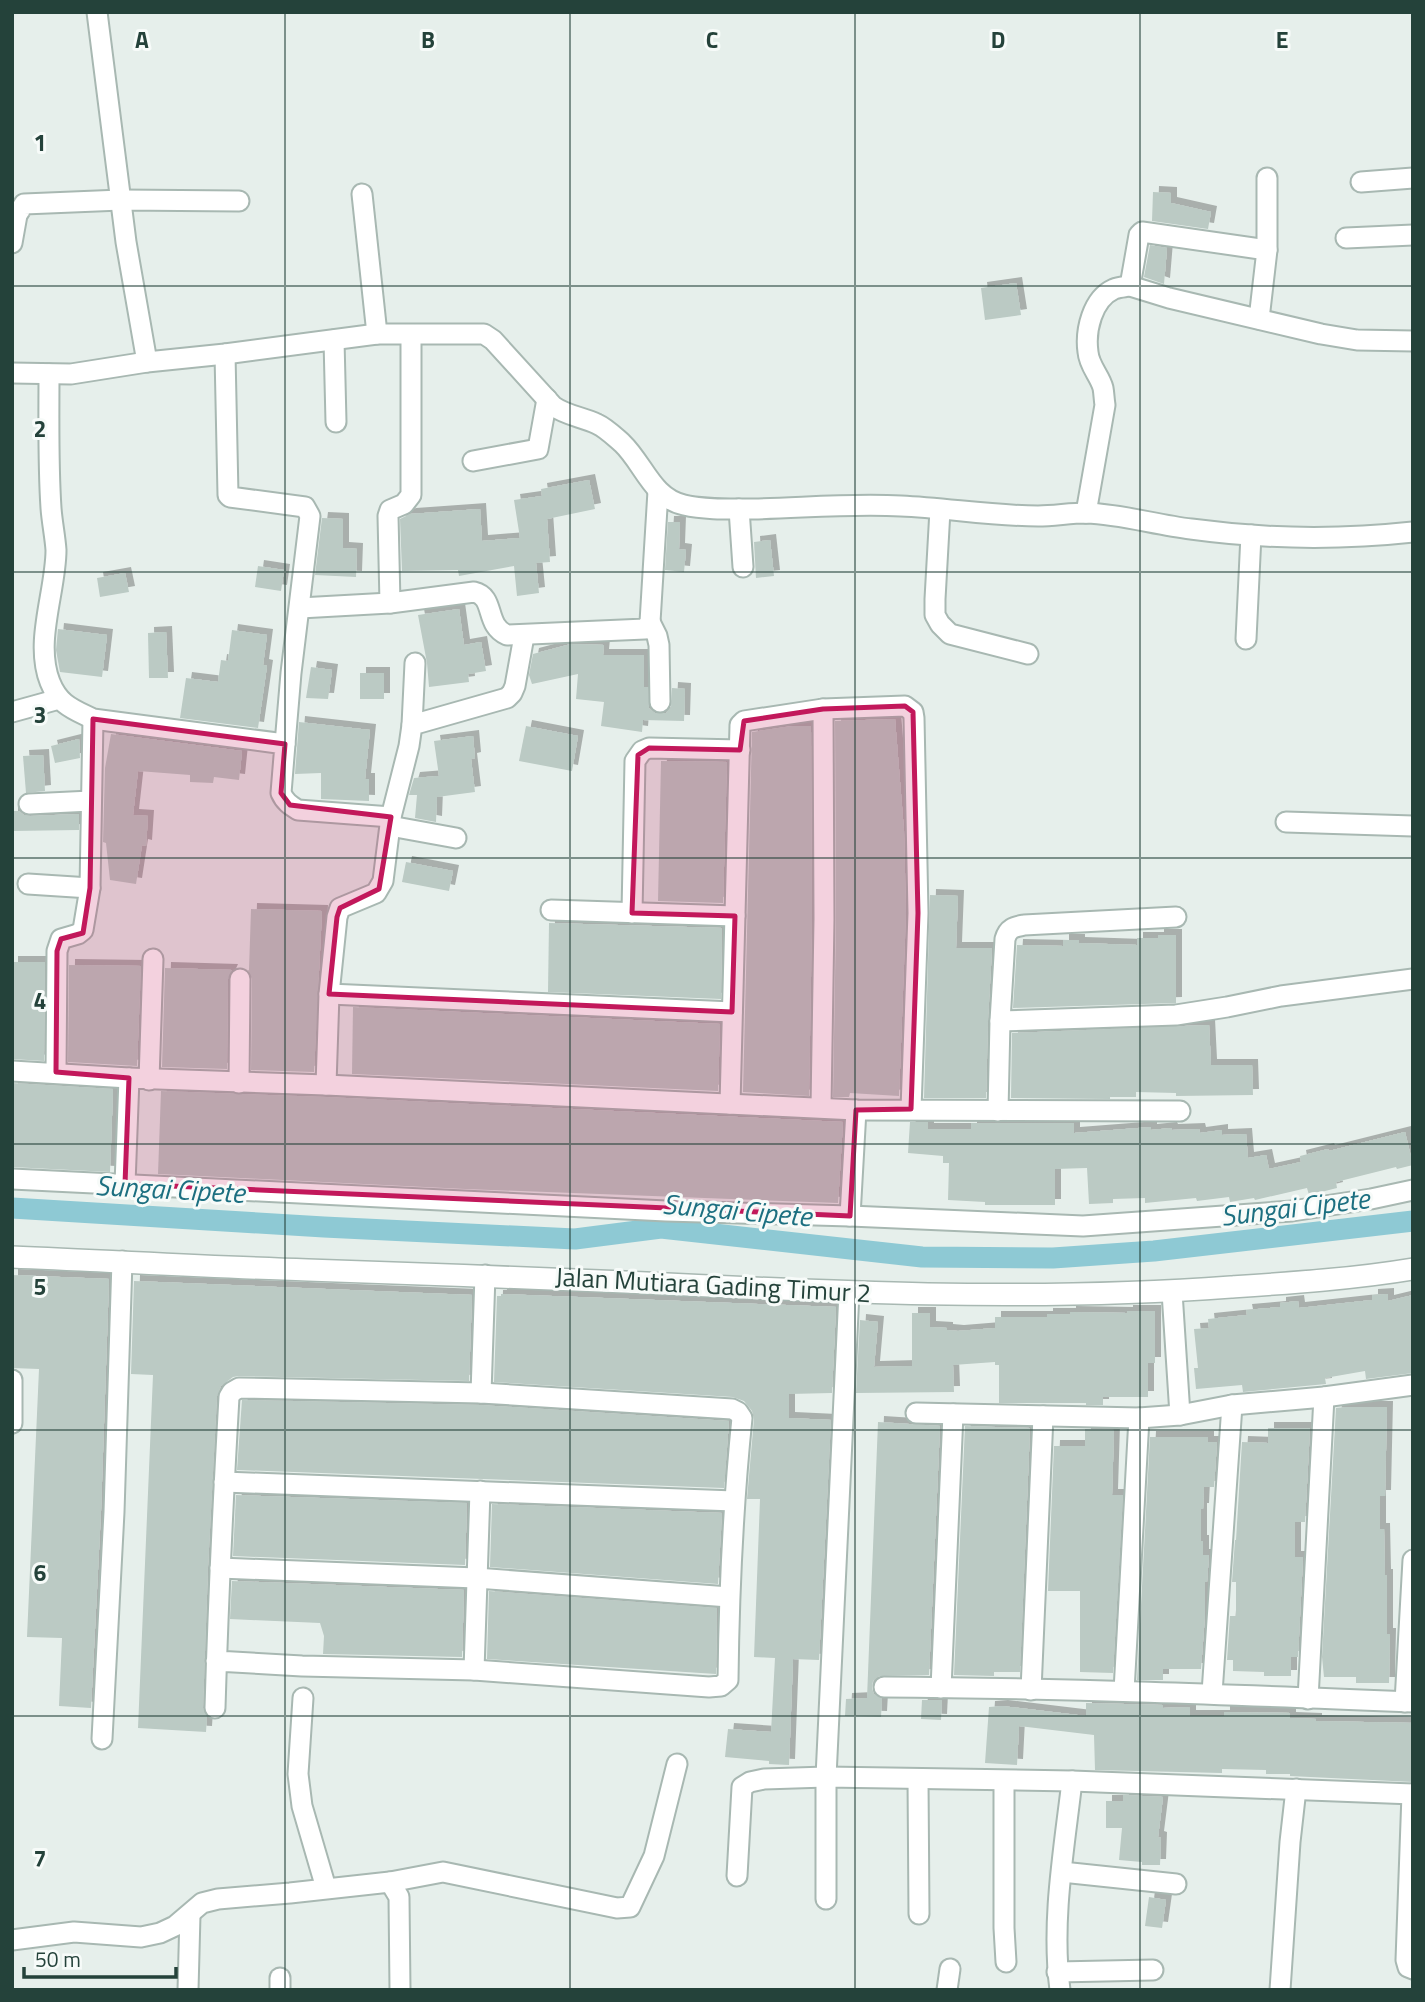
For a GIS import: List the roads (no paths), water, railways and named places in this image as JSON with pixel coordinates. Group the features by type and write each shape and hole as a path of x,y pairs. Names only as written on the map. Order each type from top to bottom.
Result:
{"street":[{"path":"97,12 131,279 147,362"},
{"path":"1259,319 1267,250 1267,178"},
{"path":"1361,182 1413,178"},
{"path":"362,194 377,334"},
{"path":"12,243 17,215 24,204 121,200 239,201"},
{"path":"1130,286 1139,235 1142,232 1267,250"},
{"path":"1346,238 1413,235"},
{"path":"1086,513 1105,405 1103,387 1088,352 1090,321 1105,295 1118,288 1130,286 1169,298 1321,334 1357,340 1413,341"},
{"path":"12,373 71,374 377,334 484,334 493,340 562,413 604,427 634,456 658,491 669,500 685,506 739,509 866,505 1039,516 1086,513 1187,529 1251,535 1369,537 1413,532"},
{"path":"390,603 388,516 390,510 409,500 411,491 411,335"},
{"path":"334,340 336,422"},
{"path":"225,354 228,495 305,508 310,516 291,673 281,793 284,800 298,810 391,822 456,838"},
{"path":"49,374 51,511 56,554 44,638 50,682 59,699 65,705 93,719 285,744"},
{"path":"473,461 538,449 547,399"},
{"path":"658,491 650,622 659,645 660,702"},
{"path":"739,509 743,567"},
{"path":"940,510 935,599 935,615 940,624 950,634 1028,654"},
{"path":"1245,639 1251,535"},
{"path":"300,608 390,603 467,592 479,593 487,601 492,619 500,632 507,635 645,629 650,622"},
{"path":"412,725 507,698 515,686 524,636"},
{"path":"326,1085 329,994 337,917 340,908 370,896 379,889 383,881 391,822 409,746 415,663"},
{"path":"12,712 59,699"},
{"path":"730,1104 740,725 744,721 823,709 905,706 913,712 918,913 911,1109"},
{"path":"821,1107 823,709"},
{"path":"56,1072 57,951 61,939 83,930 90,888 93,719"},
{"path":"632,913 635,761 638,755 649,748 740,750"},
{"path":"29,804 91,801"},
{"path":"1286,822 1413,826"},
{"path":"28,884 90,888"},
{"path":"551,910 735,916"},
{"path":"998,1111 1000,1021 1005,939 1009,930 1024,925 1176,917"},
{"path":"149,1080 153,958"},
{"path":"239,1083 240,979"},
{"path":"1000,1021 1176,1015 1281,996 1413,979"},
{"path":"329,994 732,1012"},
{"path":"12,1071 149,1080 326,1085 856,1110 1180,1111"},
{"path":"125,1184 129,1079"},
{"path":"850,1216 856,1110"},
{"path":"12,1179 499,1203 1083,1226 1292,1211 1413,1190"},
{"name":"Jalan Mutiara Gading Timur 2","path":"12,1257 849,1292 1045,1296 1172,1292 1323,1280 1413,1269"},
{"path":"102,1739 114,1512 122,1261"},
{"path":"481,1393 485,1275"},
{"path":"826,1899 826,1777 849,1292"},
{"path":"1172,1292 1180,1415"},
{"path":"12,1423 13,1380"},
{"path":"916,1413 1139,1418 1413,1385"},
{"path":"215,1708 216,1661 220,1568 229,1397 239,1388 481,1393 732,1409 738,1412 742,1419 734,1501 728,1680 721,1686 474,1670 216,1661"},
{"path":"1308,1699 1324,1397"},
{"path":"1212,1693 1232,1405"},
{"path":"941,1688 953,1414"},
{"path":"1031,1690 1043,1416"},
{"path":"1124,1691 1139,1418"},
{"path":"224,1482 734,1501"},
{"path":"474,1670 480,1491"},
{"path":"884,1687 1212,1693 1409,1702 1413,1560"},
{"path":"220,1568 476,1578 729,1597"},
{"path":"303,1698 298,1774 302,1806 326,1888"},
{"path":"12,1940 74,1932 142,1937 160,1933 190,1915 202,1903 218,1899 390,1882 443,1872 617,1908 630,1907 653,1856 677,1764"},
{"path":"737,1876 742,1787 764,1779 826,1777 1072,1781 1412,1794 1406,1960 1408,1967 1413,1969"},
{"path":"918,1779 919,1914"},
{"path":"1004,1781 1006,1962"},
{"path":"1072,1781 1057,1923 1058,1981 1153,1970"},
{"path":"1280,1990 1296,1789"},
{"path":"1062,1872 1176,1884"},
{"path":"390,1882 398,1897 400,1990"},
{"path":"188,1990 190,1915"},
{"path":"947,1990 950,1969"}],"waterway":[{"name":"Sungai Cipete","path":"12,1208 575,1239 661,1228 922,1257 1053,1258 1154,1251 1413,1221"}]}
